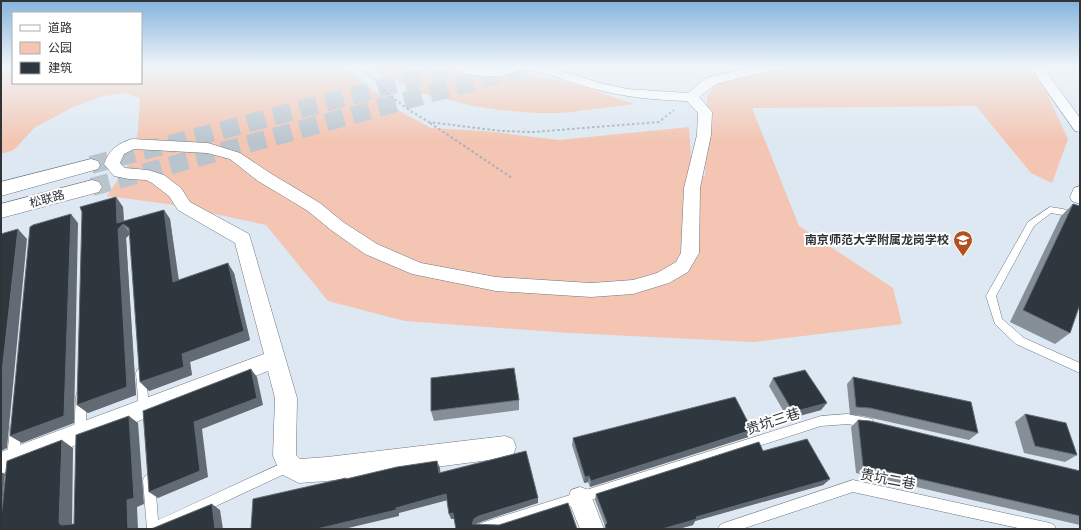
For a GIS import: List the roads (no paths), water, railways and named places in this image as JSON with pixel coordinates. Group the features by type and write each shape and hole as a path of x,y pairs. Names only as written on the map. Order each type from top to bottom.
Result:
{"street":[{"path":"620,92 643,96 691,97 698,92"},
{"path":"1054,92 1080,128"},
{"path":"505,447 327,469 299,471 289,466 284,456 286,398 243,240 184,206 175,192 158,179 148,175 129,174 116,169 112,164 113,158 121,148 132,144 208,148 235,156 264,177 314,207 337,226 371,249 418,269 496,284 591,290 633,287 663,278 682,267 690,253 692,188 704,135 705,112 691,97"},
{"name":"松联路","path":"1,189 91,165"},
{"name":"松联路","path":"1,211 92,187"},
{"path":"1080,192 1078,197 1080,198"},
{"path":"9,463 80,437 144,416 275,359"},
{"path":"580,499 592,529"}],"lane":[{"path":"1080,219 1063,212 1050,210 1032,224 991,296 998,321 1020,341 1080,368"},
{"path":"140,362 144,416"},
{"path":"80,437 81,386"},
{"path":"9,463 17,419"},
{"name":"贵坑三巷","path":"481,529 580,499 821,421 848,419 878,426"},
{"path":"148,469 153,529 289,466"},
{"name":"贵坑二巷","path":"724,529 853,486 1050,529"}],"tunnel":[{"path":"91,165 367,92"},
{"path":"92,187 437,92"}],"place":[{"name":"南京师范大学附属龙岗学校","path":"963,257"}]}
